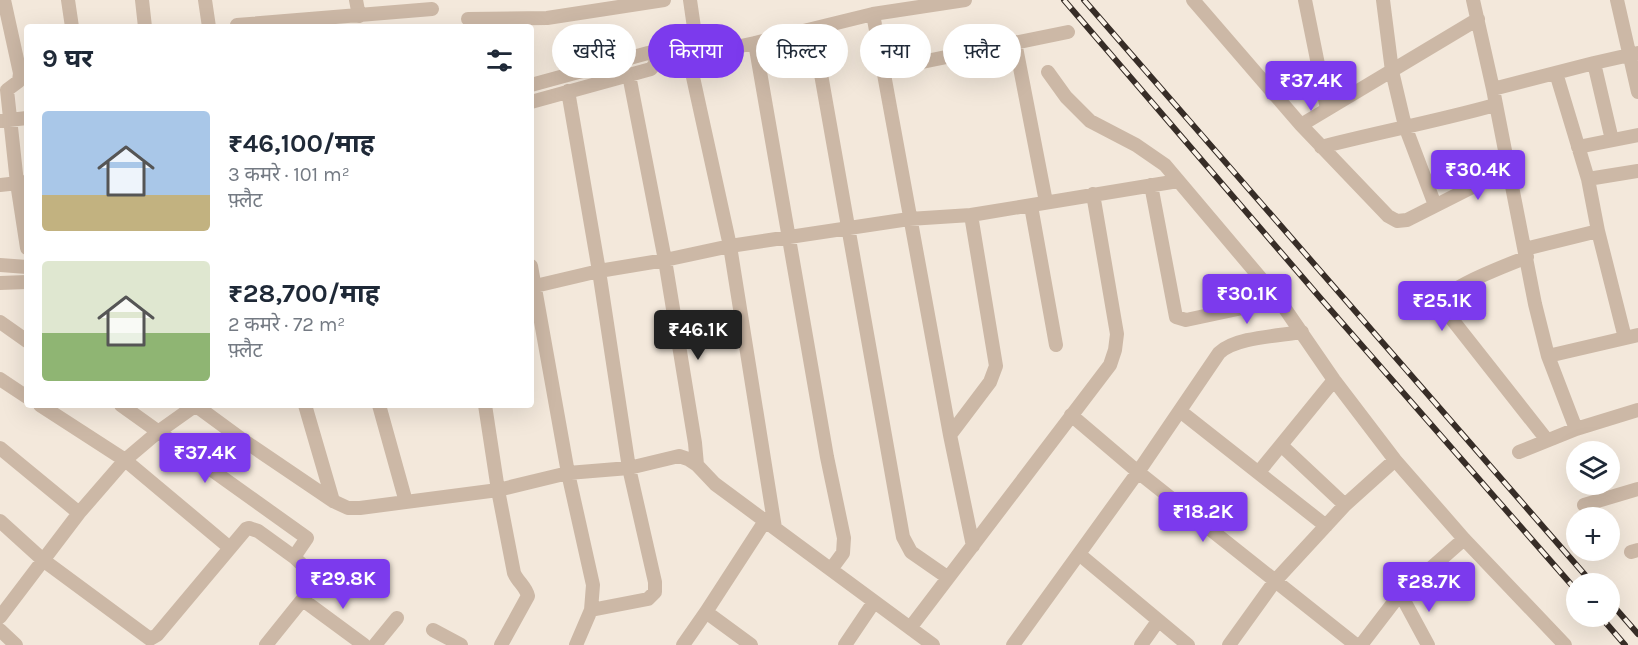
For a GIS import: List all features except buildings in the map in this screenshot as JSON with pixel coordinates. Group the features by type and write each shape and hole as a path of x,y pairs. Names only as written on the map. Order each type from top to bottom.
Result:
{"street":[{"path":"4,0 20,78 7,90 5,121 22,182 24,208"},
{"path":"68,0 72,24"},
{"path":"142,0 145,24"},
{"path":"205,0 209,24"},
{"path":"356,0 359,16"},
{"path":"468,20 548,18 664,0"},
{"path":"690,0 693,24"},
{"path":"830,24 925,3 965,0"},
{"path":"1193,0 1321,147 1388,216 1397,221 1407,220 1508,169"},
{"path":"1305,0 1327,109"},
{"path":"1383,0 1392,71 1405,126 1435,205"},
{"path":"1473,0 1526,253 1534,304 1548,356 1576,429"},
{"path":"1617,0 1633,54 1638,92"},
{"path":"251,24 432,9"},
{"path":"873,14 875,24"},
{"path":"1301,124 1478,19"},
{"path":"1021,41 1068,32"},
{"path":"744,45 754,43 843,538 843,553 832,568"},
{"path":"636,56 648,53 654,54 656,58 656,63 651,69 636,73"},
{"path":"1493,89 1633,54"},
{"path":"1594,63 1612,140"},
{"path":"1048,72 1072,104 1090,121 1156,157 1178,181 1279,300 1334,380 1395,460 1464,539 1565,645"},
{"path":"1021,73 1046,202"},
{"path":"1548,356 1631,337 1598,231 1588,180 1556,73"},
{"path":"534,84 557,78"},
{"path":"534,101 618,78"},
{"path":"630,78 665,260 697,465"},
{"path":"683,645 770,524 730,246 693,78"},
{"path":"822,78 903,537 911,552 947,577"},
{"path":"884,78 909,219 973,546"},
{"path":"568,91 599,271 629,468 656,582 656,589 648,599 591,610"},
{"path":"1321,147 1405,126 1443,120 1495,105"},
{"path":"5,121 24,118"},
{"path":"1578,147 1638,135"},
{"path":"1588,180 1638,171"},
{"path":"534,287 599,271 730,246 909,219 971,215 1178,181"},
{"path":"0,185 22,182"},
{"path":"1151,185 1176,317 1186,320 1279,300"},
{"path":"910,628 1110,365 1116,341 1092,194"},
{"path":"1031,206 1056,345"},
{"path":"950,435 990,382 996,366 971,215"},
{"path":"1547,440 1447,313 1442,303 1444,298 1454,290 1526,253 1598,231"},
{"path":"0,265 24,267"},
{"path":"0,283 24,282"},
{"path":"534,292 568,473 593,585 591,610 576,645"},
{"path":"0,322 24,339"},
{"path":"1013,645 1138,472 1218,353 1226,347 1245,341 1302,332"},
{"path":"0,380 24,395"},
{"path":"1259,472 1334,380"},
{"path":"45,408 125,460 230,548"},
{"path":"125,408 307,538 294,557"},
{"path":"0,616 79,513 125,460 191,408"},
{"path":"199,408 333,501 348,508 498,490 568,473 629,468 680,456 697,465 715,483 933,645"},
{"path":"306,408 333,501"},
{"path":"379,408 406,502"},
{"path":"485,408 514,573 527,590 528,596 501,645"},
{"path":"1519,452 1576,429 1638,410"},
{"path":"1180,411 1326,526"},
{"path":"1071,416 1356,645"},
{"path":"1281,445 1345,505"},
{"path":"0,448 79,513"},
{"path":"1229,645 1275,580 1345,505 1395,460"},
{"path":"1584,505 1638,489"},
{"path":"0,521 43,560 150,639 157,635 249,528 258,531 294,557 316,578 315,584 266,645"},
{"path":"1361,645 1401,595 1464,539"},
{"path":"1079,554 1188,645"},
{"path":"1401,595 1428,645"},
{"path":"303,600 364,645"},
{"path":"845,645 874,602"},
{"path":"706,612 742,643"},
{"path":"375,645 397,618"},
{"path":"1141,645 1158,621"},
{"path":"0,630 16,645"},
{"path":"433,630 461,645"}],"railway":[{"path":"1064,0 1566,579"},
{"path":"1084,0 1583,573"},
{"path":"1620,613 1638,634"},
{"path":"1609,627 1625,645"}]}
